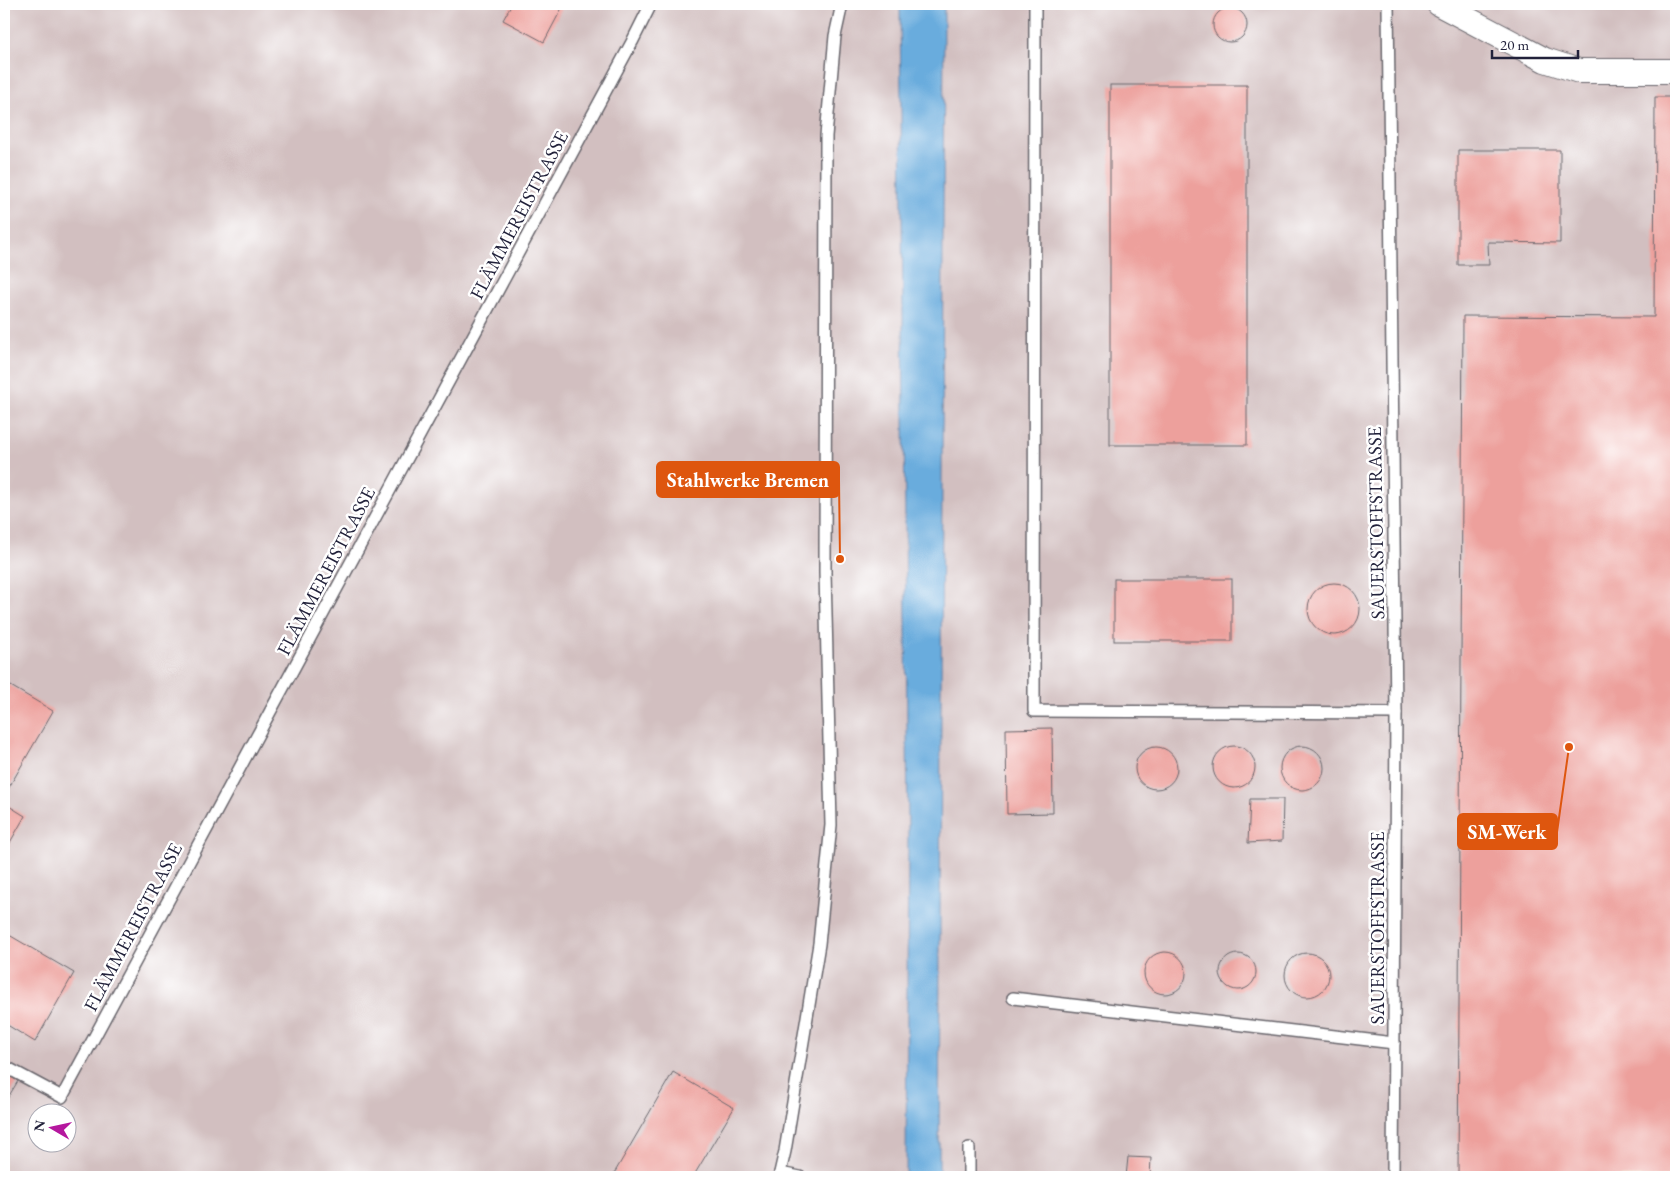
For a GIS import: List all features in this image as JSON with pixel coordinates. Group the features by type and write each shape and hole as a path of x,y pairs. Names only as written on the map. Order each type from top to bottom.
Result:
{"street":[{"path":"1439,4 1544,60 1579,71 1676,72"}],"lane":[{"name":"FLÄMMEREISTRASSE","path":"4,1066 62,1097 651,4"},
{"path":"800,1177 780,1175 819,944 830,825 825,572 826,136 835,36 842,4"},
{"path":"1035,4 1034,711 1396,713"},
{"name":"SAUERSTOFFSTRASSE","path":"1388,4 1396,713 1393,1177"},
{"name":"SAUERSTOFFSTRASSE","path":"1013,998 1394,1043"},
{"path":"969,1177 970,1148"}],"shaded area":[{"path":"4,4 1676,4 1676,1177 4,1177"}],"water":[{"path":"900,4 944,4 939,1177 906,1177 908,828"}],"building":[{"path":"512,4 564,4 544,42 503,20"},
{"path":"1230,8 1242,13 1247,25 1242,37 1230,42 1218,37 1213,25 1218,13"},
{"path":"1110,85 1247,85 1247,445 1110,445"},
{"path":"1655,97 1676,97 1676,1177 1458,1177 1463,316 1654,317"},
{"path":"1458,150 1560,150 1560,243 1488,242 1489,265 1458,265"},
{"path":"1114,579 1232,579 1232,641 1114,641"},
{"path":"1329,583 1339,583 1348,587 1356,595 1360,609 1356,623 1348,631 1339,635 1329,635 1320,631 1312,623 1308,614 1308,604 1312,595 1320,587"},
{"path":"4,682 53,711 4,796"},
{"path":"1052,728 1053,813 1007,814 1006,729"},
{"path":"1234,746 1249,752 1255,767 1249,782 1234,788 1219,782 1213,767 1219,752"},
{"path":"1306,746 1318,752 1323,759 1323,777 1318,784 1311,789 1298,790 1290,787 1283,780 1280,764 1283,756 1290,749"},
{"path":"1160,747 1168,750 1174,756 1177,768 1174,780 1168,786 1152,789 1144,786 1138,780 1135,764 1138,756 1144,750"},
{"path":"1250,799 1283,799 1282,841 1248,843"},
{"path":"4,803 25,816 4,853"},
{"path":"4,932 74,973 35,1042 4,1023"},
{"path":"1169,952 1177,955 1183,961 1186,973 1183,985 1177,991 1161,994 1153,991 1147,985 1144,969 1147,961 1153,955"},
{"path":"1311,953 1323,959 1328,967 1328,983 1323,991 1315,996 1303,997 1291,991 1286,983 1285,971 1291,959 1299,954"},
{"path":"1238,954 1245,955 1251,959 1255,965 1255,979 1251,985 1245,989 1238,990 1231,989 1225,985 1221,979 1220,972 1221,965 1225,959 1231,955"},
{"path":"673,1072 734,1108 693,1177 612,1177"},
{"path":"4,1073 18,1081 4,1104"},
{"path":"1128,1157 1151,1158 1150,1177 1126,1177"}],"place":[{"name":"Stahlwerke Bremen","path":"840,559"},
{"name":"SM-Werk","path":"1569,747"}]}
